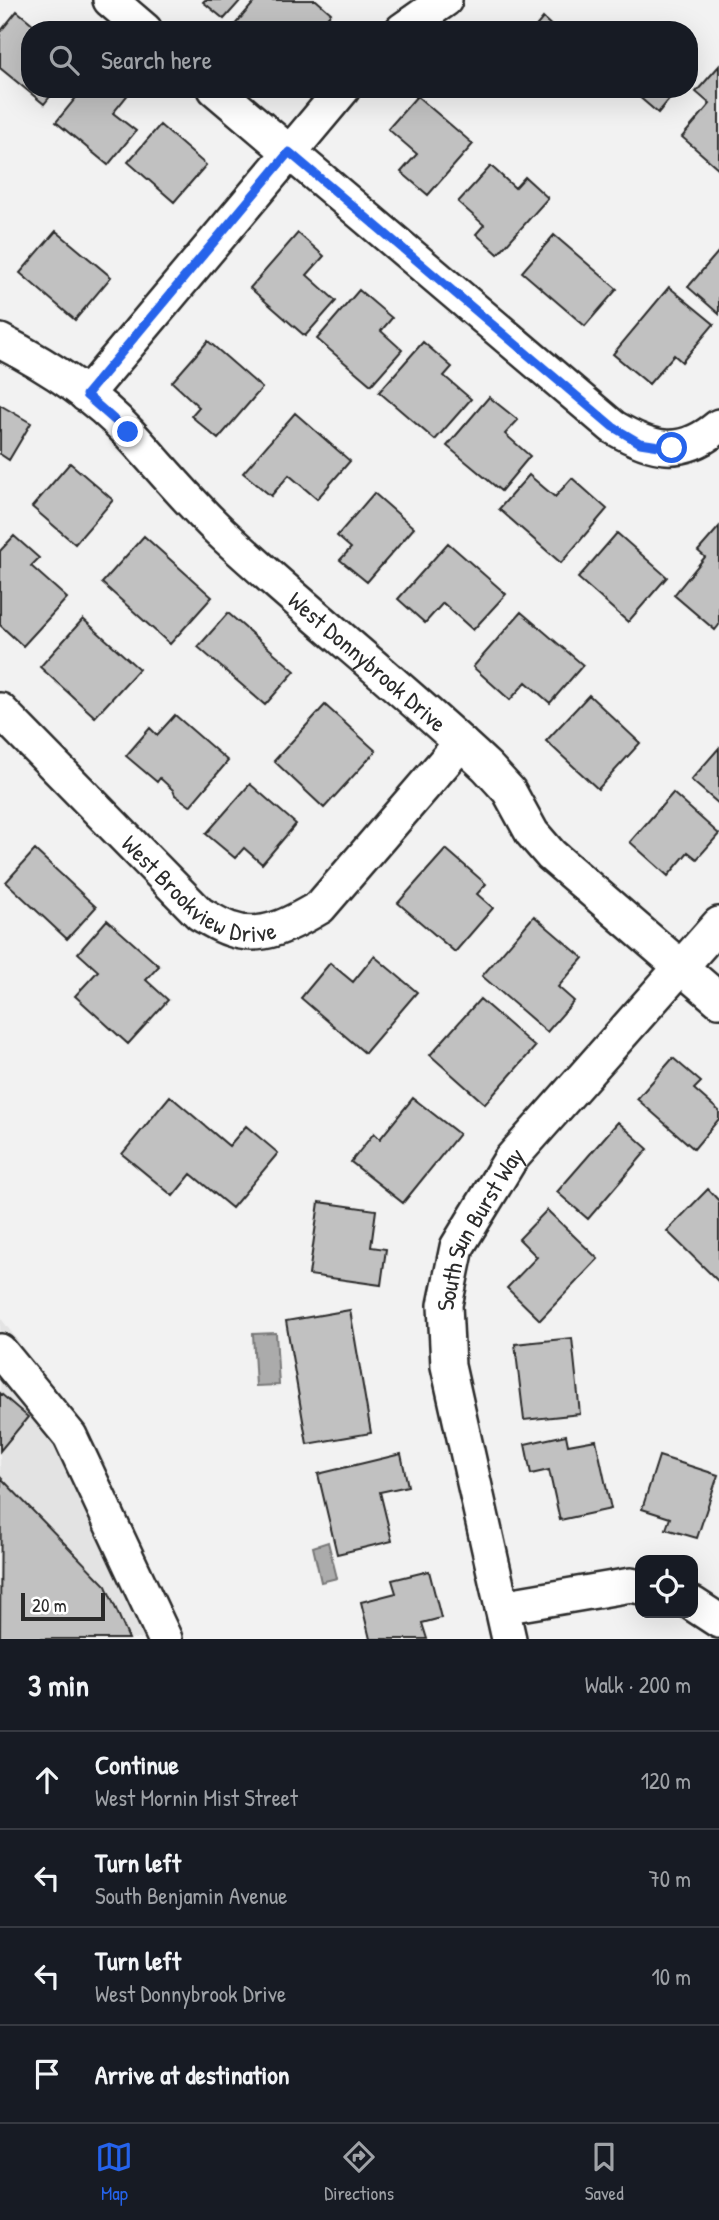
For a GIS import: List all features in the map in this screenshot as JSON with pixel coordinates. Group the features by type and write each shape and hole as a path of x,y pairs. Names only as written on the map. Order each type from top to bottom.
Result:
{"street":[{"path":"110,0 134,21"},
{"path":"415,21 445,0"},
{"path":"226,98 613,427 640,443 672,448 703,440 719,426"},
{"path":"86,395 335,98"},
{"name":"West Donnybrook Drive","path":"0,341 37,360 86,395 128,432 180,492 227,538 461,743 509,791 532,833 551,855 719,1000"},
{"name":"West Brookview Drive","path":"0,710 200,914 232,930 264,933 292,923 320,907 461,743"},
{"name":"South Sun Burst Way","path":"509,1639 448,1366 445,1306 457,1247 510,1160 719,924"},
{"path":"0,1351 70,1436 165,1639"},
{"path":"502,1607 635,1586"},
{"path":"698,1607 719,1621"}],"shaded area":[{"path":"0,1317 99,1450 177,1639 0,1639"},
{"path":"276,1333 279,1385 256,1386 253,1334"},
{"path":"328,1542 337,1578 321,1582 313,1547"}],"building":[{"path":"241,0 224,19 203,2"},
{"path":"256,0 316,0 331,13 324,21 238,21"},
{"path":"17,11 29,21 21,21 21,85 0,68 0,32"},
{"path":"719,66 719,169 682,137 710,104 698,94 698,90"},
{"path":"37,98 49,98 44,104"},
{"path":"76,98 125,98 113,113 136,131 108,165 56,122"},
{"path":"415,98 419,98 473,144 428,195 401,172 417,154 388,129"},
{"path":"640,98 670,98 658,113"},
{"path":"160,125 206,165 174,202 128,162"},
{"path":"491,166 515,188 525,177 548,198 498,254 476,234 484,225 458,202"},
{"path":"56,231 111,277 75,320 20,273"},
{"path":"298,233 324,256 307,275 336,301 305,336 250,288"},
{"path":"554,235 617,289 585,326 522,272"},
{"path":"719,251 719,314 688,287"},
{"path":"669,287 714,324 682,362 674,355 649,384 613,354"},
{"path":"359,290 392,318 381,331 402,350 371,385 317,339"},
{"path":"208,341 262,388 218,439 191,416 199,407 172,382"},
{"path":"423,342 452,367 444,376 471,399 435,440 379,392"},
{"path":"489,397 518,420 505,434 530,456 501,491 447,446"},
{"path":"0,405 31,423 9,460 0,454"},
{"path":"295,413 350,461 317,499 289,475 271,496 243,473"},
{"path":"70,463 113,500 75,544 32,507"},
{"path":"529,475 555,497 572,478 607,509 561,563 499,509"},
{"path":"374,493 414,528 367,582 340,560 351,548 337,536"},
{"path":"719,527 719,625 715,630 674,595 705,557 698,551"},
{"path":"617,533 667,577 628,622 578,578"},
{"path":"14,536 39,558 31,566 67,598 23,646 0,625 0,551"},
{"path":"144,536 212,597 170,644 102,583"},
{"path":"448,543 506,594 473,630 443,603 425,623 398,599"},
{"path":"521,612 583,665 550,703 526,682 510,700 473,667"},
{"path":"228,613 295,671 265,705 198,647"},
{"path":"83,619 139,669 95,717 40,667"},
{"path":"589,695 640,743 598,789 546,741"},
{"path":"325,705 376,751 324,808 274,761"},
{"path":"175,715 228,761 190,806 175,795 160,778 157,782 126,756 150,728 157,735"},
{"path":"719,748 719,804 691,780"},
{"path":"250,784 296,824 262,864 244,848 235,858 206,834"},
{"path":"673,793 719,834 697,859 688,852 668,876 630,842"},
{"path":"446,849 486,884 477,894 493,908 455,952 398,903"},
{"path":"35,850 96,907 67,939 6,882"},
{"path":"534,916 583,958 558,987 574,1001 547,1032 482,976"},
{"path":"107,920 159,966 146,980 168,1000 128,1044 75,996 98,971 78,953"},
{"path":"374,956 417,992 365,1053 301,998 330,963 353,982"},
{"path":"480,999 535,1047 485,1104 430,1055"},
{"path":"673,1058 701,1082 694,1089 719,1111 719,1119 694,1149 637,1099"},
{"path":"170,1096 229,1146 246,1126 278,1153 232,1208 191,1174 173,1196 122,1154"},
{"path":"413,1098 459,1134 403,1203 351,1162 374,1133 380,1139"},
{"path":"618,1122 648,1149 588,1219 557,1192"},
{"path":"708,1189 719,1201 719,1282 667,1231"},
{"path":"319,1202 376,1210 371,1247 386,1249 381,1285 309,1275"},
{"path":"547,1210 598,1259 540,1320 507,1288 537,1257 519,1239"},
{"path":"350,1310 371,1433 307,1444 286,1321"},
{"path":"572,1338 580,1414 524,1420 515,1344"},
{"path":"0,1393 28,1417 0,1451"},
{"path":"566,1435 568,1445 596,1440 611,1509 560,1520 549,1470 531,1474 525,1444"},
{"path":"401,1454 408,1486 380,1492 392,1541 337,1554 318,1474"},
{"path":"659,1456 718,1475 697,1538 666,1529 670,1518 642,1509"},
{"path":"1,1478 106,1586 129,1639 0,1639"},
{"path":"429,1571 441,1618 422,1623 427,1639 370,1639 361,1602 396,1593 392,1580"}],"route":[{"path":"128,432 86,395 289,152 613,427 640,443 672,448"}]}
